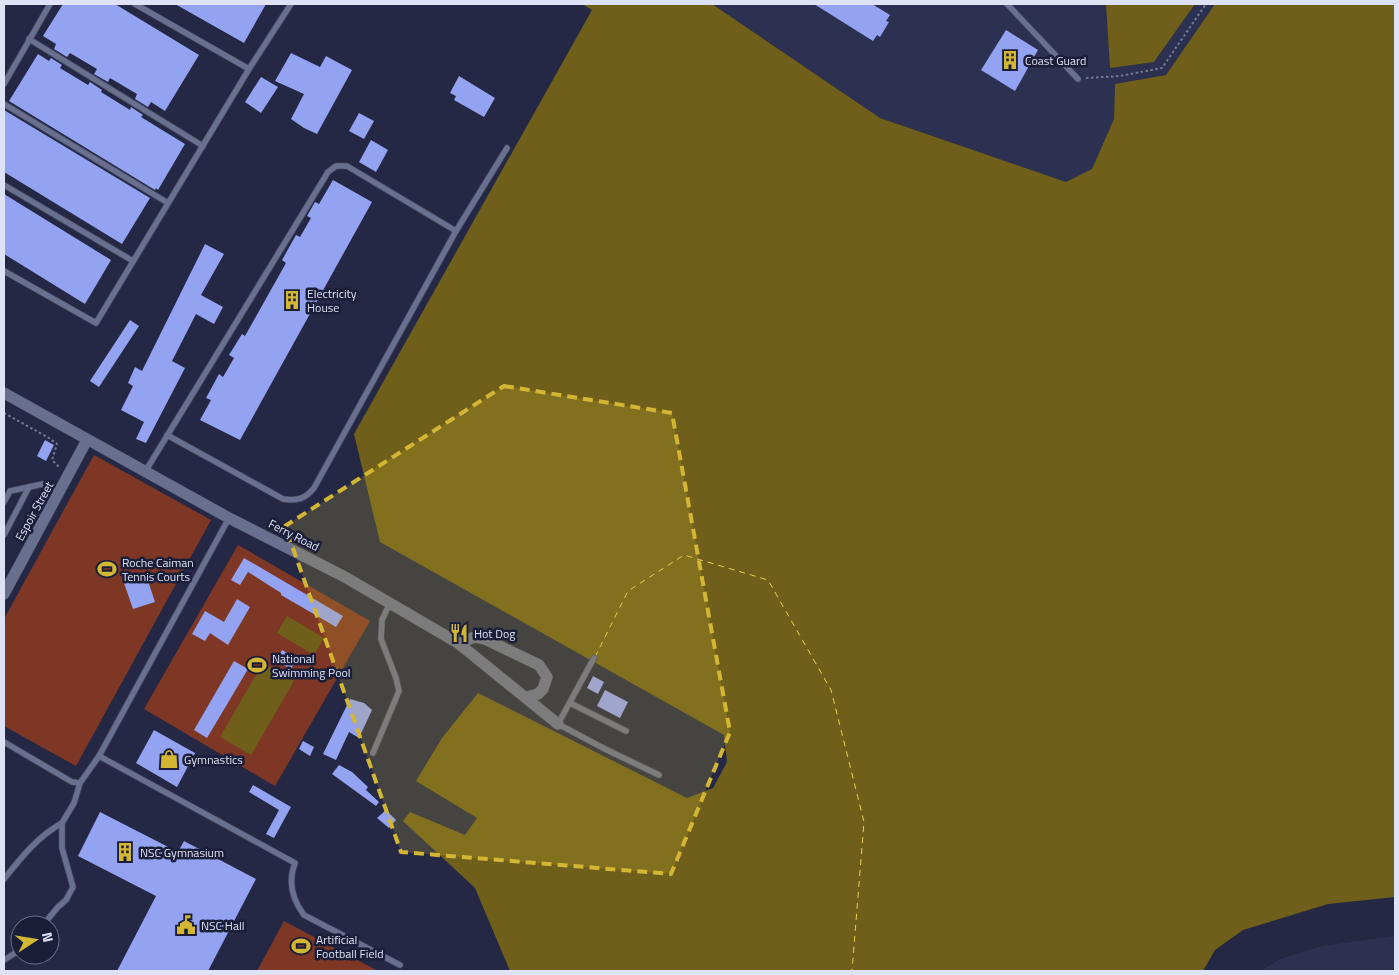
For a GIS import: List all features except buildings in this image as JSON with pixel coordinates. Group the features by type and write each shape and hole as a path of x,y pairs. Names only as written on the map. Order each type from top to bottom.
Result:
{"street":[{"name":"Ferry Road","path":"4,392 229,518 345,577 458,643 558,724"},
{"name":"Espoir Street","path":"4,594 87,440"},
{"path":"458,643 475,637 485,639 539,665 546,678 546,683 538,694 527,698"}],"lane":[{"path":"4,84 50,4"},
{"path":"135,4 249,69"},
{"path":"4,271 96,323 249,69 291,4"},
{"path":"1006,4 1078,79"},
{"path":"29,39 203,146"},
{"path":"4,104 168,203"},
{"path":"167,435 283,499 295,501 307,497 314,488 456,231 507,148"},
{"path":"145,472 328,172 336,166 346,166 456,231"},
{"path":"4,186 133,261"},
{"path":"4,502 10,491 42,484 60,491"},
{"path":"4,535 29,487"},
{"path":"4,879 24,854 47,831 62,823 74,803 80,783 99,756 229,518"},
{"path":"373,753 399,691 381,639 382,620 390,603"},
{"path":"594,658 558,724 659,775"},
{"path":"570,702 626,731"},
{"path":"4,742 72,782 80,783"},
{"path":"99,756 295,863 291,873 292,890 298,906 304,915 400,965"},
{"path":"51,915 66,900 74,887 62,848 62,823"}],"path":[{"path":"1078,79 1120,76 1162,68 1206,4"},
{"path":"4,413 57,444 52,460 57,467 70,473"}],"highlighted area":[{"path":"504,386 672,413 730,732 671,874 401,852 285,526"}],"shaded area":[{"path":"582,4 712,4 880,118 1066,182 1092,169 1114,119 1115,84 1166,75 1215,4 1395,4 1395,897 1328,904 1243,930 1215,950 1203,971 510,971 475,888 403,821 410,812 465,835 477,818 416,781 442,738 478,693 687,798 713,788 727,762 724,735 380,542 354,434 592,10"},
{"path":"712,4 1106,4 1110,68 1154,62 1195,4 1215,4 1166,75 1115,85 1114,119 1092,169 1066,182 880,118"},
{"path":"1106,4 1195,4 1154,62 1110,68"},
{"name":"Roche Caiman Tennis Courts","path":"94,455 211,520 76,766 4,726 4,619"},
{"name":"National Swimming Pool","path":"238,545 370,621 275,786 144,709"},
{"path":"287,616 324,638 314,655 277,633"},
{"path":"263,663 294,681 251,755 220,737"},
{"name":"Artificial Football Field","path":"284,921 378,971 257,971"},
{"path":"1395,936 1395,971 1261,971 1280,959 1322,946"}],"ferry route":[{"path":"595,657 628,591 684,555 768,580 831,690 864,822 852,971"}],"place":[{"name":"Coast Guard","path":"1010,60"},
{"name":"Electricity House","path":"292,300"},
{"name":"Roche Caiman Tennis Courts","path":"107,569"},
{"name":"Hot Dog","path":"459,633"},
{"name":"National Swimming Pool","path":"257,665"},
{"name":"Gymnastics","path":"169,759"},
{"name":"NSC Gymnasium","path":"125,852"},
{"name":"NSC Hall","path":"186,925"},
{"name":"Artificial Football Field","path":"301,946"}]}
